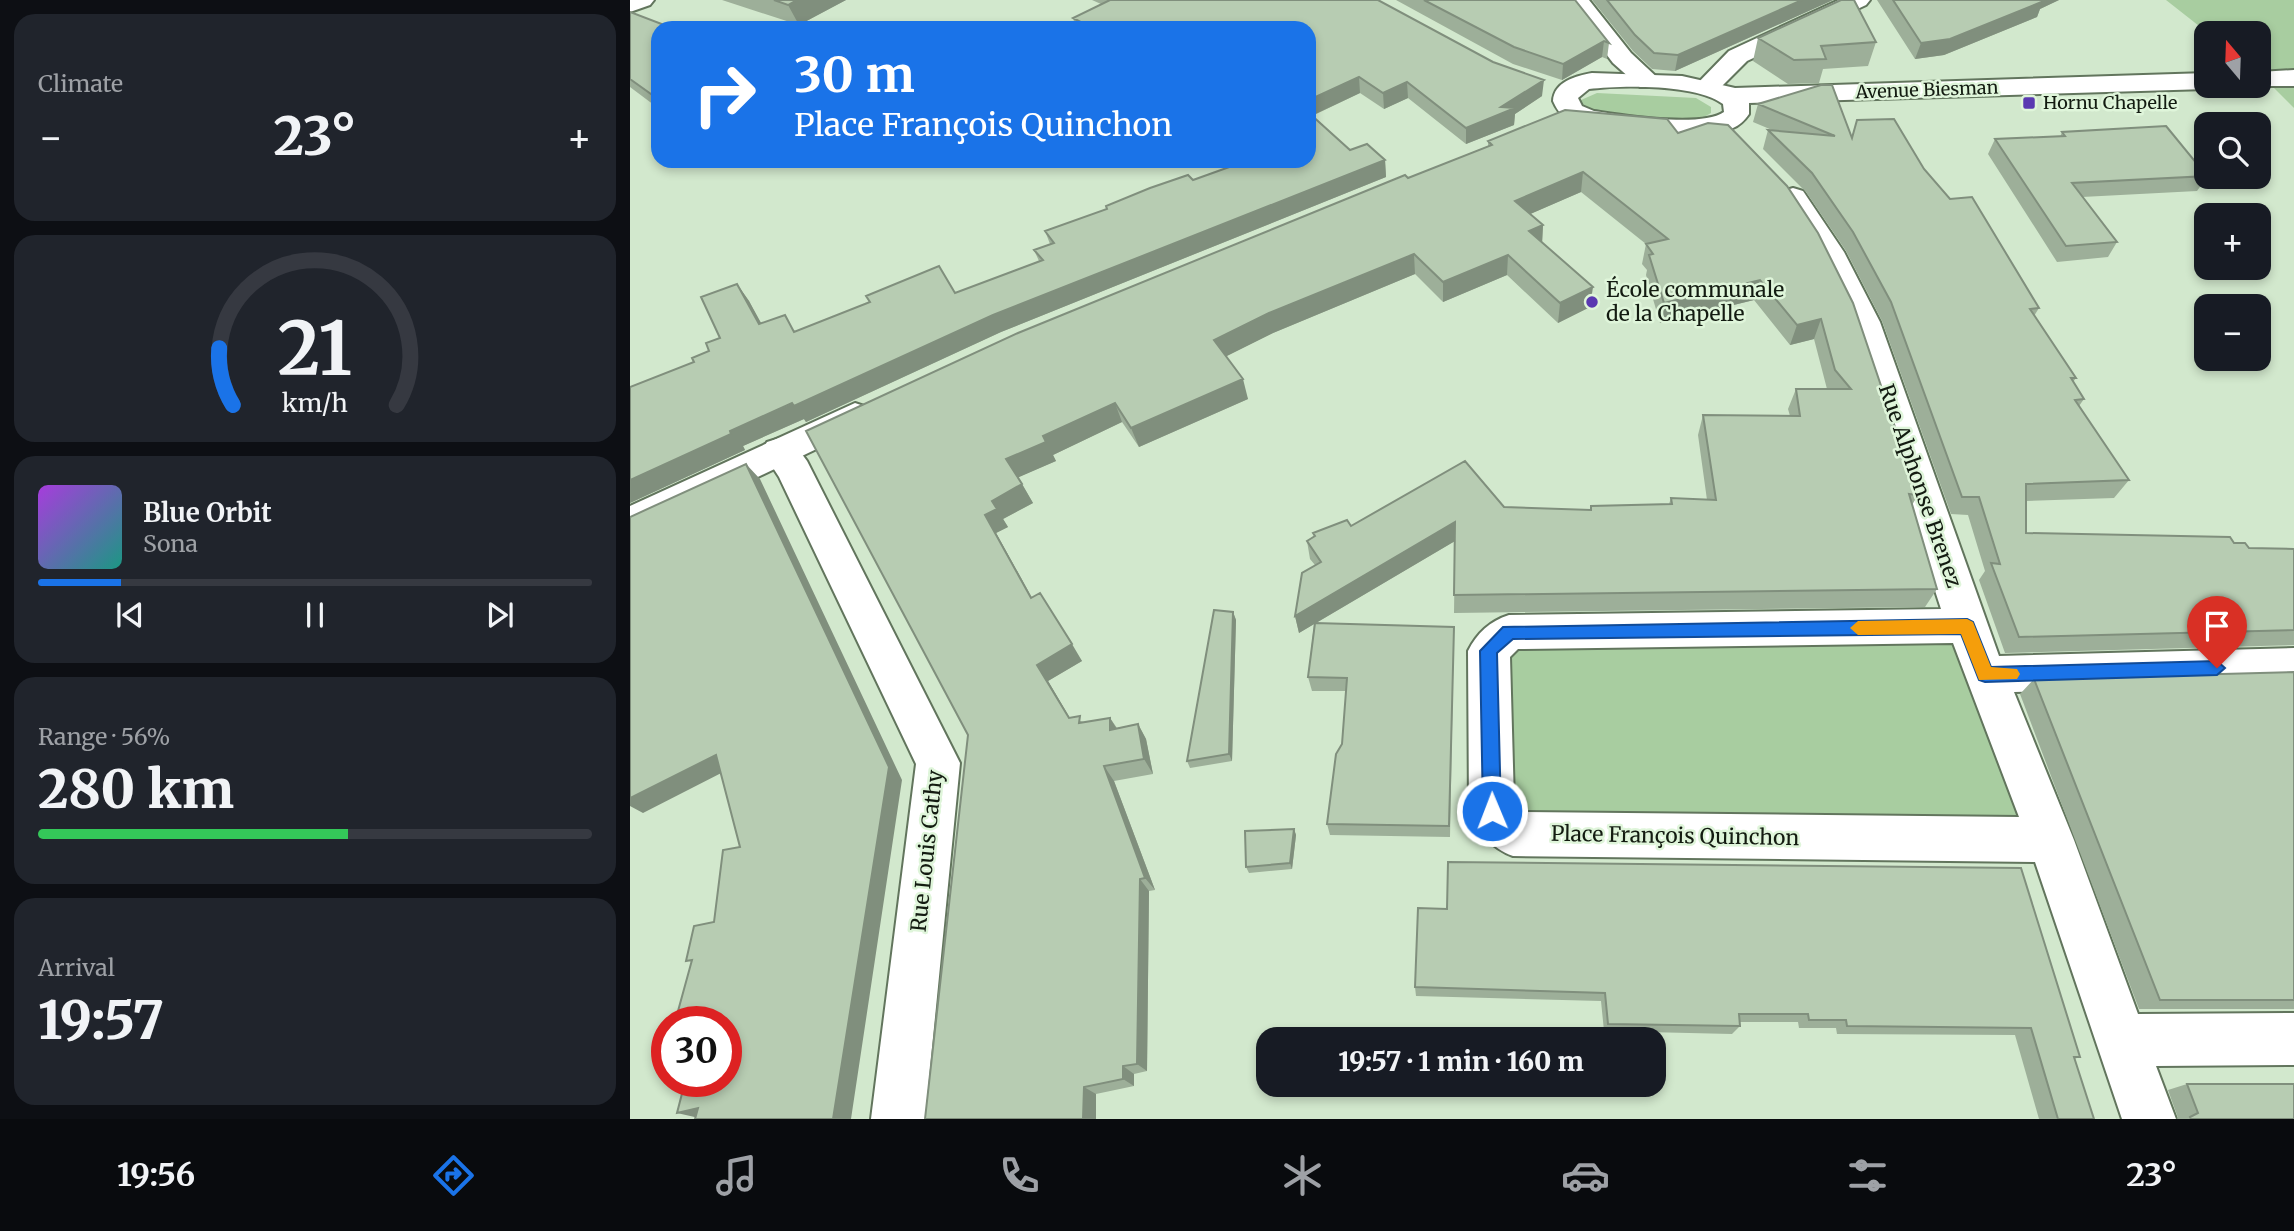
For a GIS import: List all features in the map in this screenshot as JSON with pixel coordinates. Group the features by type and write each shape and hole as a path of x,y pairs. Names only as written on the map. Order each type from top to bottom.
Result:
{"street":[{"path":"630,5 642,0"},
{"path":"1577,0 1622,58 1649,82"},
{"path":"1562,98 1602,121 1701,126 1720,102 1738,56 1858,0"},
{"path":"1603,80 1622,58"},
{"path":"2272,79 2294,78"},
{"path":"1547,125 1562,98 1584,81 1649,82 1720,102"},
{"name":"Avenue Biesman","path":"1720,102 2194,83"},
{"name":"Rue Alphonse Brenez","path":"1720,102 1757,159 1812,223 1864,322 1967,626 2051,840 2149,1119"},
{"path":"630,523 879,405"},
{"name":"Rue Louis Cathy","path":"780,451 794,471 937,763 898,1119"},
{"name":"Place François Quinchon","path":"1967,626 1509,632 1489,651 1492,811 1513,834 2051,840"},
{"path":"1985,675 2294,666"},
{"path":"2122,1040 2294,1039"}],"green space":[{"path":"2166,0 2294,0 2294,108 2272,86 2272,21 2194,22"},
{"path":"1597,93 1696,98 1711,107 1711,113 1697,121 1596,115 1581,106 1581,100"},
{"path":"1967,626 2051,840 1513,834 1509,632"}],"building":[{"path":"774,0 797,0 788,5"},
{"path":"1110,0 1378,0 1493,62 1544,80 1501,107 1515,108 1466,128 1407,82 1383,93 1359,77 1316,97 1316,21 1079,21 1073,18"},
{"path":"1424,0 1575,0 1609,43 1604,41 1563,64 1514,47"},
{"path":"1607,0 1802,0 1678,55 1654,53 1635,35"},
{"path":"1841,0 1854,0 1876,42 1821,46 1826,59 1794,60 1758,38"},
{"path":"1893,0 2044,1 1950,39 1921,43"},
{"path":"630,12 654,21 651,21 651,94 630,79"},
{"path":"1821,85 1832,85 1852,138 1857,120 1894,119 1924,169 1950,199 1972,197 2039,308 2030,309 2076,378 2071,378 2084,399 2075,400 2129,480 2026,484 2026,533 2230,537 2234,543 2245,543 2249,548 2294,549 2294,630 2019,637 1991,563 2000,564 1979,497 1962,497 1891,302 1853,232 1812,173 1768,130 1835,136 1758,104"},
{"path":"1565,110 1667,119 1678,133 1708,123 1728,125 1787,186 1818,233 1853,303 1918,495 1909,494 1937,589 1454,595 1455,522 1295,616 1302,573 1321,562 1307,541 1315,536 1313,533 1347,520 1351,526 1465,461 1504,507 1591,510 1591,506 1672,504 1671,498 1716,500 1703,415 1800,416 1796,389 1851,389 1835,370 1821,319 1797,325 1760,280 1664,303 1649,255 1653,254 1646,244 1668,239 1583,172 1515,201 1543,225 1529,231 1593,287 1560,303 1508,255 1443,282 1414,254 1269,313 1214,340 1243,379 1131,428 1115,403 1043,436 1046,442 1006,459 1022,484 992,501 997,509 985,515 1031,598 1040,593 1072,644 1037,665 1069,718 1080,716 1079,723 1110,718 1110,730 1138,724 1144,759 1104,766 1145,878 1140,879 1137,1064 1123,1066 1123,1079 1084,1087 1083,1119 925,1119 968,735 806,431 1018,333 1405,175 1408,178 1492,145 1488,141"},
{"path":"1316,119 1350,150 1367,144 1385,160 993,315 794,406 792,403 730,431 731,434 630,480 630,387 694,362 692,358 709,351 706,343 720,338 701,297 737,284 759,324 785,315 794,332 870,302 866,296 939,266 955,293 1043,260 1034,250 1054,243 1045,231 1107,209 1106,206 1150,188 1188,175 1193,180 1226,168 1316,168"},
{"path":"2166,126 2194,160 2194,177 2072,183 2117,242 2066,246 1995,139 2065,136 2062,132"},
{"path":"746,464 889,767 833,1119 695,1119 698,1108 677,1113 681,1097 742,1097 742,1006 679,1006 692,960 686,961 694,926 714,922 723,850 740,847 716,755 630,798 630,517"},
{"path":"1214,610 1233,612 1229,754 1187,761"},
{"path":"1315,623 1454,627 1449,826 1327,824 1336,754 1342,744 1347,678 1308,677"},
{"path":"2294,672 2294,1000 2160,1000 2034,679"},
{"path":"1294,829 1290,863 1246,867 1245,831"},
{"path":"1448,862 2021,868 2080,1057 2074,1057 2094,1119 2058,1119 2031,1028 1847,1026 1846,1020 1809,1020 1808,1014 1739,1014 1740,1026 1608,1024 1605,993 1415,987 1418,908 1447,909"},
{"path":"2187,1084 2294,1084 2294,1119 2191,1119 2190,1117 2198,1113"}],"slow traffic":[{"path":"1858,628 1967,626 1985,675 2011,674"}],"place":[{"name":"Hornu Chapelle","path":"2029,103"},
{"name":"École communale de la Chapelle","path":"1592,302"}],"route":[{"path":"1492,811 1489,651 1509,632 1967,626 1985,675 2217,668"}]}
